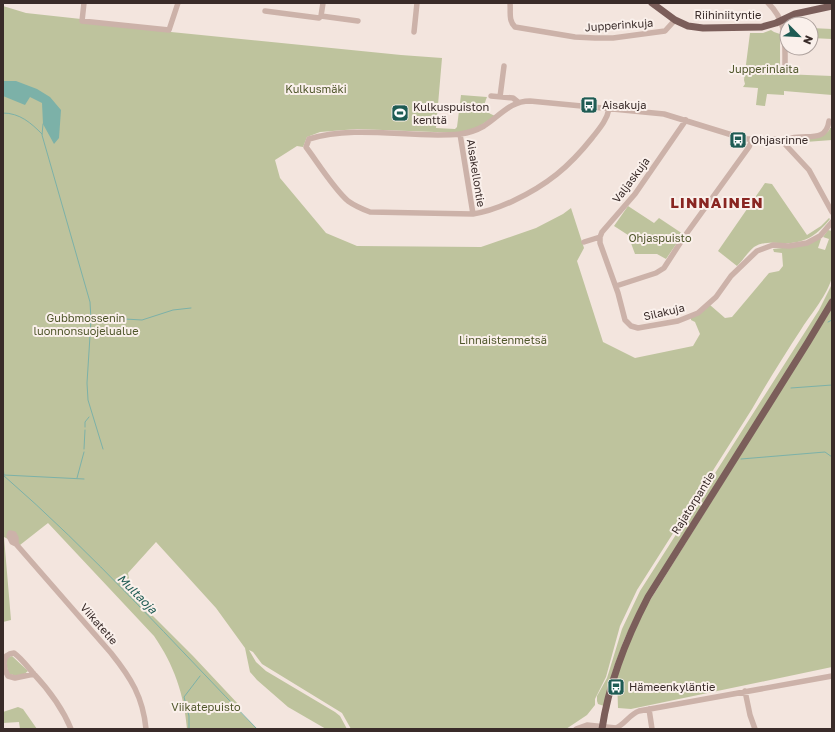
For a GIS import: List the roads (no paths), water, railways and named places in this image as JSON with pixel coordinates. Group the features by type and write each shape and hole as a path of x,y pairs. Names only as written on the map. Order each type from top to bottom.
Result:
{"main road":[{"name":"Riihiniityntie","path":"652,3 674,20 693,27 762,27 779,21"},
{"name":"Riihiniityntie","path":"790,16 832,6"},
{"name":"Rajatorpantie","path":"602,728 610,691 621,653 634,622 648,597 832,302"}],"street":[{"path":"84,3 82,21 169,30 178,3"},
{"path":"321,16 322,3"},
{"path":"414,32 417,3"},
{"name":"Jupperinkuja","path":"510,3 510,18 515,27 575,37 613,38 665,32 674,20"},
{"path":"768,3 779,17"},
{"path":"265,11 358,21"},
{"path":"785,56 785,65"},
{"path":"500,96 504,66"},
{"path":"491,96 513,98 518,102"},
{"path":"609,109 605,121 584,148 558,174 542,186 516,200 485,213 370,212 358,207 348,200 306,147 309,139 351,133 460,134 484,126 507,108 518,102 530,101 664,114 740,138 752,140 774,139 785,144 809,170 832,212"},
{"name":"Valjaskuja","path":"600,237 602,232 635,194 686,120"},
{"path":"785,144 792,138 812,137 822,134 826,130 828,121"},
{"name":"Aisakellontie","path":"460,134 473,214"},
{"path":"616,286 656,274 664,268 684,237 749,147 752,140"},
{"name":"Silakuja","path":"600,237 600,243 616,286 625,320 631,326 644,328 687,318 698,313 709,305 731,276 757,251 773,245 789,246 807,243 820,236 832,222"},
{"path":"584,242 600,237"},
{"name":"Viikatetie","path":"16,544 123,669 132,682 141,701 146,729"},
{"path":"34,674 16,678 8,676 4,668 5,658 11,652 14,653 34,674 55,698 71,729"},
{"path":"576,729 587,725 602,728 618,727 636,712 832,676"},
{"path":"745,691 754,729"},
{"path":"649,709 652,729"}],"water":[{"path":"3,81 16,81 37,89 50,97 61,110 59,138 54,144 43,124 42,103 30,97 25,105 3,96"}],"waterway":[{"path":"3,113 9,113 20,117 42,134"},
{"path":"43,124 42,135 90,302 91,320 87,383 88,400 103,449"},
{"path":"92,320 142,320 173,310 191,308"},
{"path":"828,322 832,320"},
{"path":"791,388 832,385"},
{"path":"85,427 85,422 89,417"},
{"path":"84,449 85,430"},
{"path":"77,478 84,452"},
{"path":"741,459 825,452 832,457"},
{"path":"3,467 4,475 84,479"},
{"name":"Multaoja","path":"3,475 101,567 257,729"},
{"path":"189,729 189,716 184,697 200,676"}],"place":[{"name":"Aisakuja","path":"589,105"},
{"name":"Kulkuspuiston kenttä","path":"400,113"},
{"name":"Ohjasrinne","path":"738,140"},
{"name":"Hämeenkyläntie","path":"616,687"}],"district":[{"name":"LINNAINEN","path":"717,203"}],"park label":[{"name":"Jupperinlaita","path":"764,69"},
{"name":"Kulkusmäki","path":"316,89"},
{"name":"Ohjaspuisto","path":"660,238"},
{"name":"Gubbmossenin luonnonsuojelualue","path":"86,324"},
{"name":"Linnaistenmetsä","path":"503,340"},
{"name":"Viikatepuisto","path":"206,707"}]}
